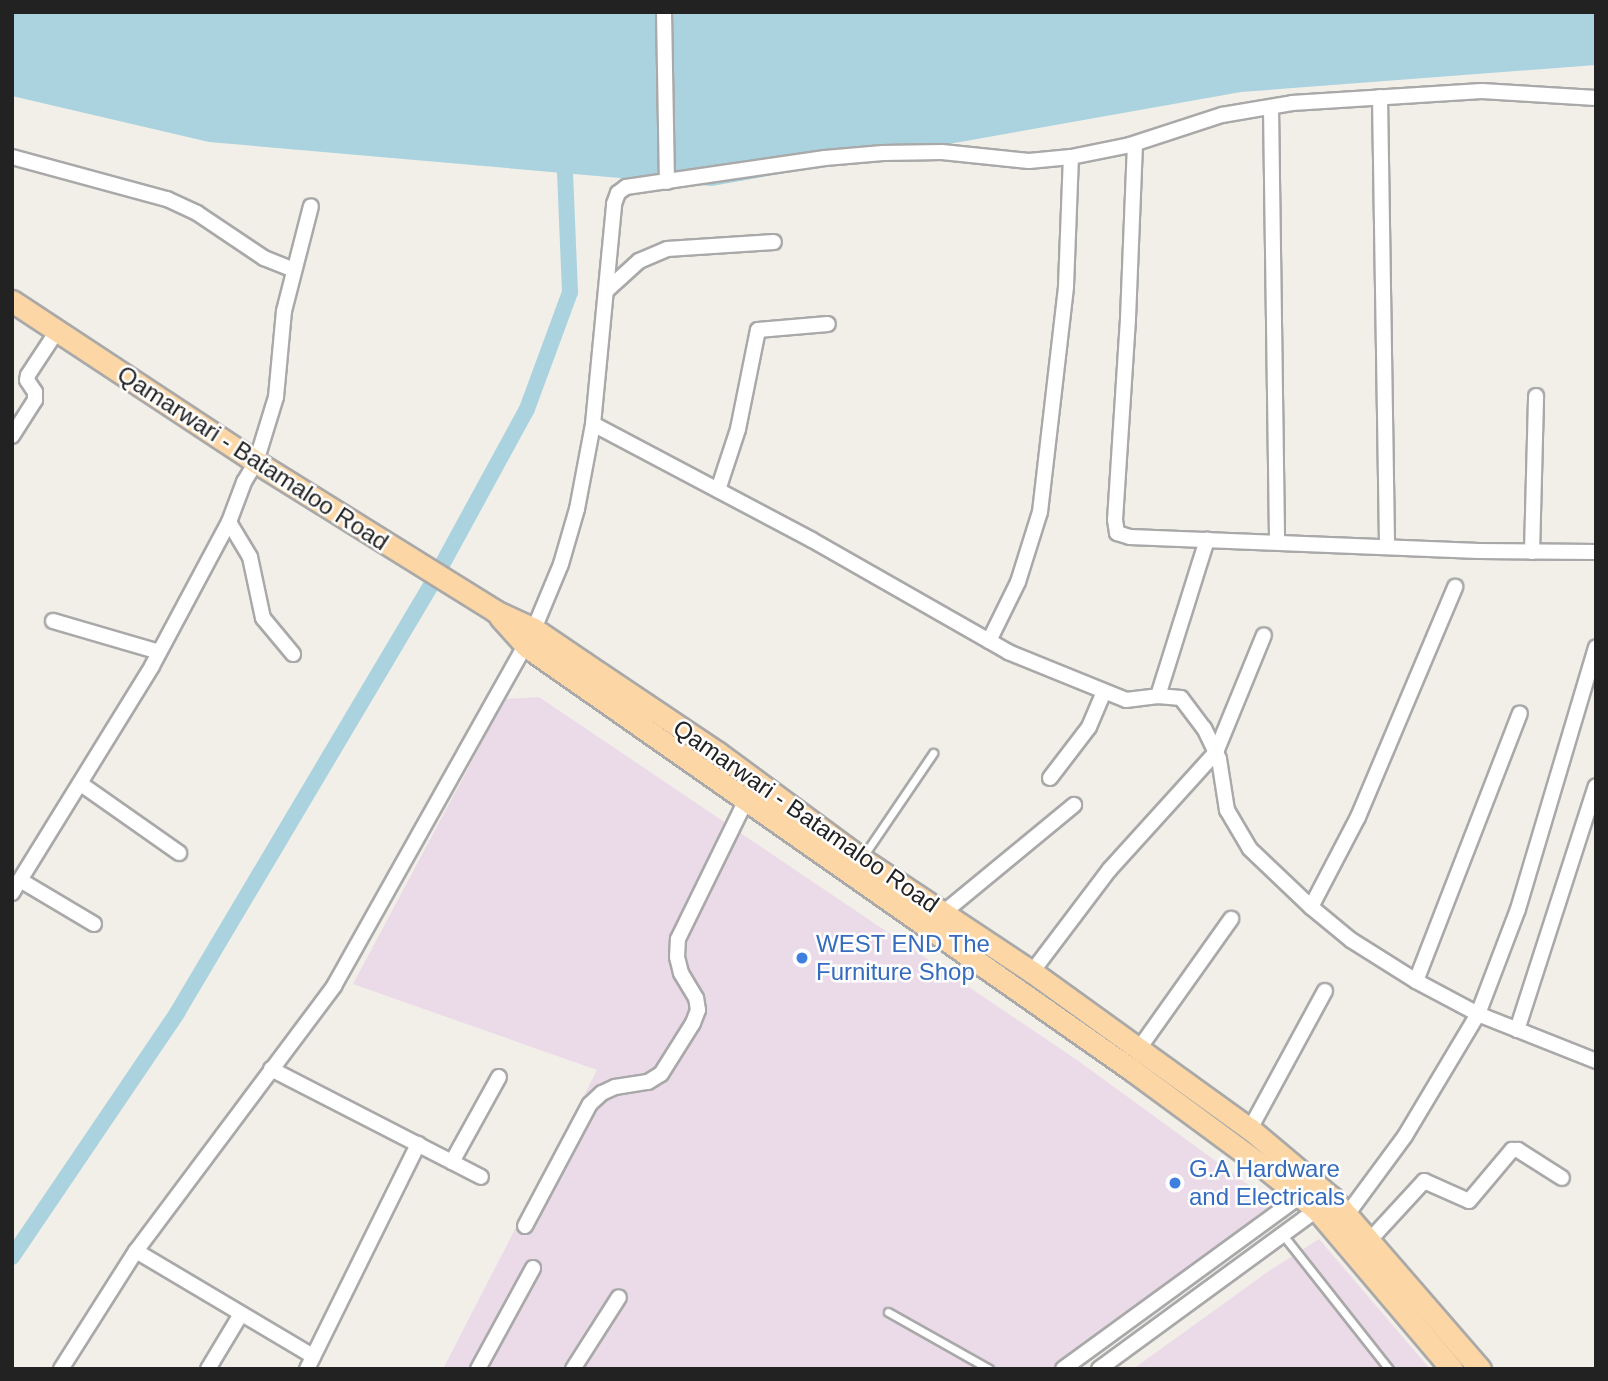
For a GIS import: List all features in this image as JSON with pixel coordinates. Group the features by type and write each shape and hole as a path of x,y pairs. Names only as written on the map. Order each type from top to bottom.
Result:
{"main road":[{"name":"Qamarwari - Batamaloo Road","path":"12,301 256,462 495,611 745,802 1346,1216 1480,1369"},
{"name":"Qamarwari - Batamaloo Road","path":"530,638 718,753 862,859 1032,972 1251,1129 1317,1197 1452,1369"}],"street":[{"path":"664,12 666,176"},
{"path":"61,1369 136,1251 334,986 441,790 530,638 561,565 577,509 593,424 618,193 626,187 666,176 883,153 942,152 1029,161 1071,157 1135,144 1222,115 1272,107 1482,91 1596,98"},
{"path":"1380,97 1387,546"},
{"path":"1272,107 1277,542"},
{"path":"1135,144 1115,529 1122,536 1532,552 1596,552"},
{"path":"12,157 167,199 197,213 264,258 293,270"},
{"path":"989,641 1017,582 1040,512 1066,286 1071,157"},
{"path":"94,925 16,886 81,784 159,652 229,522 244,482 256,462 276,397 284,311 311,206"},
{"path":"606,291 639,261 667,249 774,242"},
{"path":"718,490 738,429 758,330 828,324"},
{"path":"12,436 35,400 35,392 27,380 28,375 57,331"},
{"path":"1532,552 1536,397"},
{"path":"593,424 718,490 989,641 1126,701 1158,696 1173,696 1184,701 1204,728 1216,752 1227,810 1250,849 1311,906 1351,940 1416,981 1478,1014 1595,1056"},
{"path":"229,522 250,557 263,618 293,654"},
{"path":"1158,696 1207,540"},
{"path":"1311,906 1358,817 1455,587"},
{"path":"53,621 159,652"},
{"path":"1032,972 1110,869 1216,752 1264,635"},
{"path":"1346,1216 1405,1136 1478,1014 1518,909 1596,648"},
{"path":"1050,778 1089,727 1104,692"},
{"path":"1416,981 1520,713"},
{"path":"81,784 179,853"},
{"path":"1517,1030 1596,786"},
{"path":"525,1226 590,1104 602,1093 615,1087 648,1082 661,1073 693,1023 698,1010 696,998 681,973 677,957 678,939 745,802"},
{"path":"943,914 1074,805"},
{"path":"1138,1050 1231,919"},
{"path":"1251,1129 1325,991"},
{"path":"271,1069 481,1177"},
{"path":"452,1161 499,1077"},
{"path":"136,1251 241,1314 310,1362 418,1144"},
{"path":"1368,1242 1423,1181 1469,1201 1512,1150 1518,1150 1562,1178"},
{"path":"1099,1369 1283,1235 1317,1197"},
{"path":"1063,1369 1317,1197"},
{"path":"478,1369 533,1268"},
{"path":"573,1369 619,1297"},
{"path":"208,1369 241,1314"}],"lane":[{"path":"862,859 933,753"},
{"path":"1283,1235 1389,1369"},
{"path":"888,1312 989,1369"}],"shaded area":[{"path":"539,697 1077,1060 1283,1210 1053,1369 443,1369 597,1070 353,984 505,699"},
{"path":"1319,1239 1430,1369 1133,1369 1269,1271"}],"water":[{"path":"12,12 1596,12 1596,65 1241,92 712,186 209,142 12,96"}],"waterway":[{"path":"443,563 527,409 570,292 565,173"},
{"path":"12,1257 177,1013 430,587"}],"place":[{"name":"WEST END The Furniture Shop","path":"802,958"},
{"name":"G.A Hardware and Electricals","path":"1175,1183"}]}
